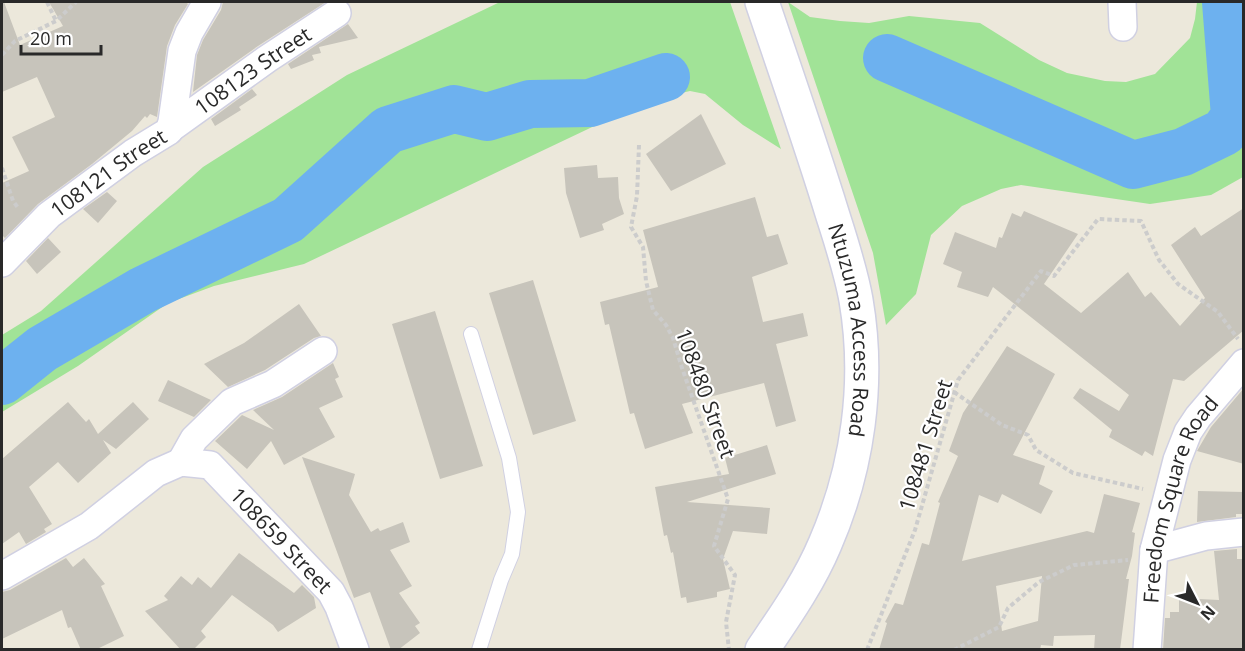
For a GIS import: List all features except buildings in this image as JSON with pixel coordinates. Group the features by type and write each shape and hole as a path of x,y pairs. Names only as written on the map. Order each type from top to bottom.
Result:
{"street":[{"name":"108121 Street","path":"2,262 48,215 171,128 182,51 189,33 207,2"},
{"name":"Ntuzuma Access Road","path":"762,2 850,270 859,321 861,368 860,407 854,448 836,516 824,546 800,590 762,650"},
{"name":"108123 Street","path":"171,128 267,59 337,13"},
{"path":"2,576 89,526 147,479 181,462 194,439 232,402 273,384 323,351"},
{"name":"Freedom Square Road","path":"1147,650 1154,549 1177,460 1188,432 1198,417 1244,363"},
{"name":"108659 Street","path":"181,462 210,465 320,578 332,592 355,650"},
{"path":"1154,549 1206,536 1244,532"}],"lane":[{"path":"471,334 509,458 518,512 512,554 501,580 479,650"}],"path":[{"path":"47,2 56,21"},
{"path":"2,56 15,41 56,21 76,2"},
{"name":"108480 Street","path":"639,145 637,196 631,227 643,247 646,281 653,310 666,325 673,338 728,499 714,546 735,575 726,622 729,650"},
{"path":"2,168 12,201 34,229"},
{"name":"108481 Street","path":"867,650 915,530 958,380 1041,271 1054,276 1098,219 1141,221 1159,260 1178,284 1218,312 1244,346"},
{"path":"954,392 1002,425 1028,435 1036,450 1073,473 1167,494"},
{"path":"954,650 999,627 1008,608 1039,582 1074,565 1129,560 1154,549"}],"green space":[{"path":"500,2 730,2 781,149 743,125 705,94 690,91 647,101 304,264 214,286 168,303 78,366 2,412 2,335 41,311 203,167 347,75"},
{"path":"788,2 810,17 840,21 869,23 909,16 980,23 1039,60 1067,73 1105,81 1126,82 1155,74 1190,38 1197,2 1243,2 1243,177 1211,195 1150,204 1021,185 1001,189 962,206 931,235 916,294 886,325 873,253"}],"waterway":[{"path":"887,58 1133,165 1183,152 1224,132 1235,116 1226,2"},
{"path":"2,381 42,349 143,290 288,220 388,130 454,109 487,117 530,104 590,103 666,77"}]}
